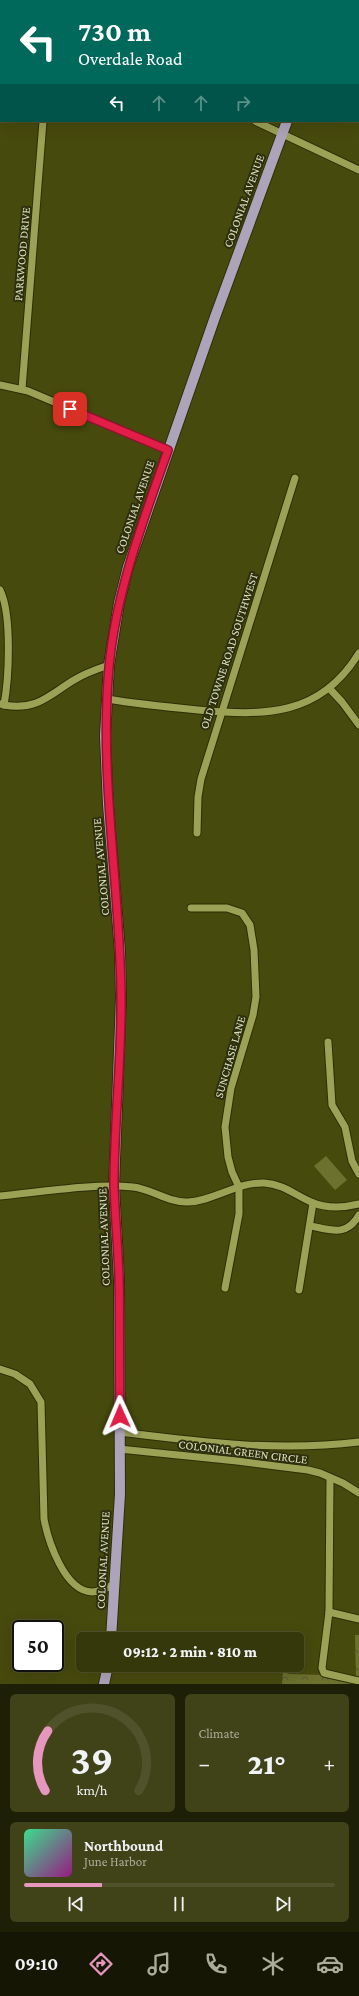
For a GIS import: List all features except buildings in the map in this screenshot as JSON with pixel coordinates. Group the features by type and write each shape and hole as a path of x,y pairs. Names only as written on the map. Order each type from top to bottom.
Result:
{"main road":[{"name":"COLONIAL AVENUE","path":"112,1632 120,1494 119,1280 114,1186 121,998 118,914 107,783 105,736 109,665 118,610 128,567 168,450 287,122"},
{"path":"104,1684 107,1672"}],"street":[{"name":"PARKWOOD DRIVE","path":"22,389 43,122"},
{"path":"258,122 359,170"},
{"path":"0,385 22,389 168,450"},
{"name":"OLD TOWNE ROAD SOUTHWEST","path":"197,833 198,797 201,779 295,478"},
{"path":"0,590 6,621 8,657 2,704 22,707 34,705 76,678 109,665"},
{"path":"107,700 223,712 268,712 285,709 305,702 329,688 351,666 359,653"},
{"path":"329,688 342,702 359,725"},
{"name":"SUNCHASE LANE","path":"191,908 227,908 237,911 247,919 250,925 256,974 254,1015 231,1088 225,1127 228,1157 239,1187"},
{"path":"328,1042 332,1105 345,1127 352,1161 359,1174"},
{"path":"0,1196 114,1186 134,1187 184,1202 204,1199 254,1183 277,1185 314,1203 336,1207 359,1204"},
{"path":"225,1288 239,1214 239,1187"},
{"path":"299,1290 314,1203"},
{"path":"311,1226 334,1232 347,1228 355,1222 359,1214"},
{"path":"0,1369 15,1374 30,1384 41,1402 44,1518 48,1537 63,1569 76,1584 92,1592 115,1584"},
{"name":"COLONIAL GREEN CIRCLE","path":"120,1432 226,1444 295,1448 359,1442"},
{"name":"COLONIAL GREEN CIRCLE","path":"119,1449 294,1468 320,1473 359,1493"},
{"path":"330,1478 329,1612 322,1668 324,1673 359,1681"},
{"path":"329,1612 359,1619"}],"green space":[{"path":"326,1156 347,1180 335,1190 314,1166"},
{"path":"355,1635 359,1635 359,1684 282,1684 283,1672 289,1674 356,1676"}],"route":[{"path":"70,409 168,450 128,567 119,603 109,665 105,736 109,820 120,952 121,998 119,1081 114,1186 119,1280 118,1320 120,1416"}]}
